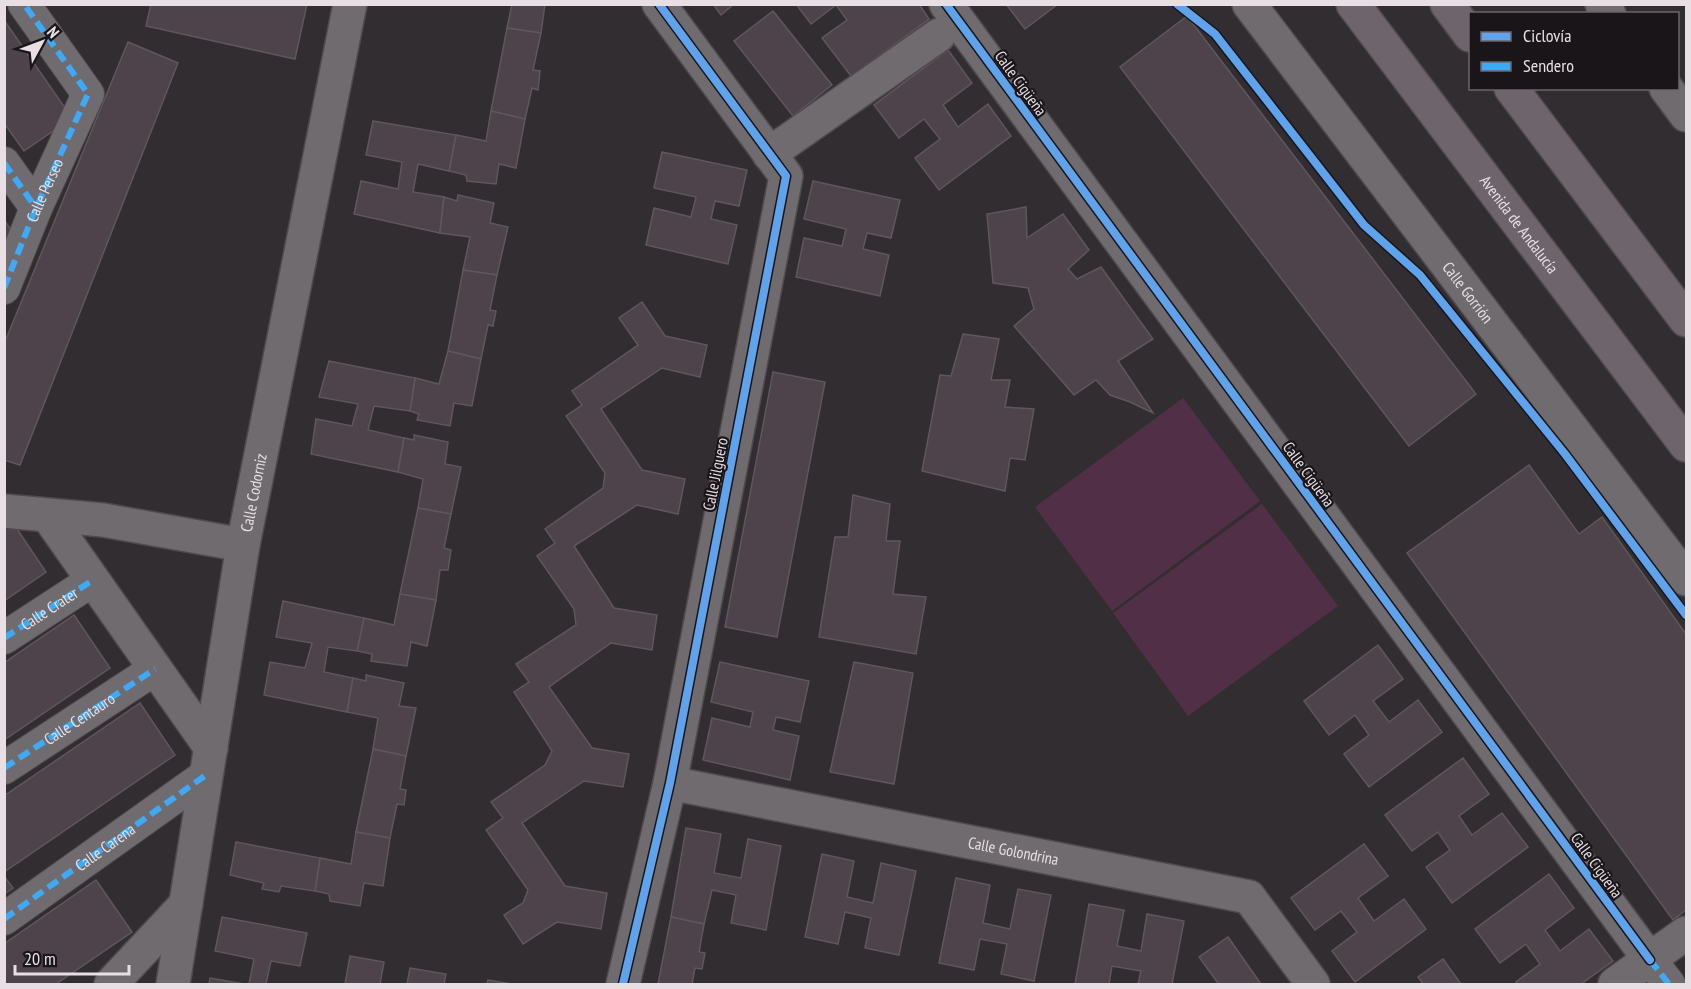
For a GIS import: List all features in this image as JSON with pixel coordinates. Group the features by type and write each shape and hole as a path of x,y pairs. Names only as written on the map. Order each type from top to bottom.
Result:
{"main road":[{"name":"Avenida de Andalucía","path":"1353,4 1686,445"},
{"path":"1447,4 1469,34"},
{"path":"1513,90 1686,320"}],"street":[{"name":"Calle Perseo","path":"4,288 36,208 88,94 24,4"},
{"name":"Calle Codorniz","path":"173,984 243,545 350,4"},
{"name":"Calle Jilguero","path":"623,984 670,783 786,176 659,4"},
{"name":"Calle Gorrión","path":"1249,4 1686,579"},
{"path":"769,154 942,20"},
{"name":"Calle Cigüeña","path":"942,20 1659,972"},
{"path":"1667,90 1686,115"},
{"path":"4,163 36,208"},
{"path":"4,511 103,520 243,545"},
{"path":"48,516 155,669 209,762"},
{"name":"Calle Crater","path":"4,638 93,580"},
{"name":"Calle Centauro","path":"4,768 155,669"},
{"name":"Calle Carena","path":"4,919 209,762"},
{"name":"Calle Golondrina","path":"670,783 1249,897 1313,984"},
{"path":"111,984 186,904"},
{"path":"1615,984 1659,972 1686,933"}],"shaded area":[{"path":"1183,398 1260,501 1112,611 1035,507"},
{"path":"1262,504 1338,606 1188,716 1113,613"}],"building":[{"path":"151,4 307,4 295,59 146,26"},
{"path":"512,4 545,4 541,33 507,28"},
{"path":"713,4 734,4 721,15"},
{"path":"796,4 919,4 929,19 851,76 822,38 847,20 836,5 811,24"},
{"path":"1006,4 1058,4 1025,29"},
{"path":"773,11 832,85 793,116 734,41"},
{"path":"1187,16 1476,394 1409,446 1120,67"},
{"path":"4,20 72,118 24,151 4,123"},
{"path":"507,28 541,33 533,70 540,71 538,90 532,88 525,119 491,111"},
{"path":"128,42 178,63 20,465 4,460 4,344"},
{"path":"948,50 972,83 943,105 958,127 988,104 1011,136 939,190 915,158 940,139 924,119 899,138 874,105"},
{"path":"491,111 525,119 516,168 499,164 496,184 467,181 466,175 449,171 456,135 486,141"},
{"path":"373,121 456,135 449,171 418,164 413,192 444,197 440,233 354,214 361,181 398,189 402,162 366,155"},
{"path":"662,152 747,170 739,206 715,201 711,219 737,225 728,264 646,245 654,208 691,217 696,197 654,188"},
{"path":"813,181 900,200 891,238 867,233 863,249 889,255 880,296 796,277 804,238 842,246 846,229 804,219"},
{"path":"458,195 494,203 490,223 508,227 497,275 463,270 470,237 440,233 444,197 457,201"},
{"path":"1026,207 1027,238 1063,214 1089,250 1068,269 1077,279 1101,267 1153,339 1118,361 1153,413 1110,395 1096,380 1074,395 1014,326 1034,309 1028,288 993,283 987,214"},
{"path":"4,220 17,238 4,247"},
{"path":"463,270 497,275 490,310 496,311 493,326 488,325 481,359 448,351"},
{"path":"642,302 665,336 707,345 700,377 662,368 601,409 642,470 685,479 678,514 637,505 574,546 614,608 657,615 652,650 611,643 549,687 592,748 629,754 623,787 584,781 522,823 565,886 607,893 601,929 557,922 523,944 504,915 523,903 528,890 486,830 503,818 491,802 545,765 552,751 514,692 529,682 516,664 576,625 574,609 537,556 555,543 545,529 603,488 605,473 566,416 582,405 572,391 638,345 619,318"},
{"path":"963,334 999,339 991,380 1010,380 1005,407 1034,409 1025,460 1010,458 1005,491 922,471 940,375 951,376"},
{"path":"448,351 481,359 472,406 454,403 450,426 417,420 419,414 410,411 415,378 439,384"},
{"path":"329,361 415,378 410,411 374,406 368,430 404,438 398,472 311,454 316,419 352,426 358,404 319,397"},
{"path":"773,372 825,382 777,637 725,627"},
{"path":"414,435 448,442 445,464 461,467 451,514 418,508 423,479 398,472 404,438 414,440"},
{"path":"1529,465 1579,534 1602,517 1686,634 1686,910 1673,920 1407,553"},
{"path":"853,495 890,504 886,541 900,541 893,594 926,597 916,654 819,637 835,537 848,537"},
{"path":"418,508 451,514 444,548 451,550 448,570 440,570 436,600 400,594"},
{"path":"11,520 46,572 4,601 4,524"},
{"path":"400,594 436,600 427,646 411,642 407,666 371,661 372,654 357,651 364,618 394,625"},
{"path":"283,601 364,618 357,651 328,647 324,672 353,678 347,712 264,695 270,662 305,668 312,643 276,637"},
{"path":"74,615 110,668 4,740 4,663"},
{"path":"1378,645 1403,679 1373,701 1389,722 1418,700 1442,732 1369,787 1344,754 1369,735 1355,715 1329,735 1304,701"},
{"path":"720,662 809,681 800,722 776,717 773,730 799,736 790,780 703,760 712,718 750,727 753,712 711,702"},
{"path":"854,662 913,673 894,784 830,772"},
{"path":"366,675 404,683 399,706 416,708 406,756 373,749 378,718 347,712 353,678 366,681"},
{"path":"140,703 175,755 4,872 4,796"},
{"path":"373,749 406,756 400,789 406,790 404,805 397,804 390,838 356,832"},
{"path":"1463,758 1489,794 1459,816 1472,835 1502,813 1528,847 1452,903 1426,867 1450,850 1438,832 1412,851 1385,815"},
{"path":"686,828 721,834 714,873 741,878 748,839 781,846 766,930 731,923 736,895 712,890 704,924 671,917"},
{"path":"356,832 390,838 383,886 364,883 360,906 330,901 329,894 315,891 320,858 351,864"},
{"path":"236,842 320,858 315,891 281,886 279,892 262,889 264,883 230,875"},
{"path":"1364,844 1388,876 1358,898 1374,921 1404,899 1426,929 1355,982 1332,951 1357,932 1341,911 1315,930 1291,898"},
{"path":"822,854 854,861 847,897 873,903 881,863 916,871 899,955 865,948 871,918 845,912 838,944 805,937"},
{"path":"1549,874 1574,908 1545,930 1560,951 1589,929 1613,961 1581,984 1517,984 1516,982 1540,964 1526,944 1500,963 1475,929"},
{"path":"4,876 13,888 4,894"},
{"path":"956,878 990,885 983,923 1010,929 1018,889 1051,895 1034,981 1001,974 1007,944 980,939 974,970 939,963"},
{"path":"96,880 132,932 56,984 4,984 4,944"},
{"path":"1089,904 1124,910 1117,946 1141,951 1147,914 1184,921 1172,984 1138,984 1141,971 1112,966 1109,984 1075,984"},
{"path":"222,917 307,933 300,966 271,961 266,984 249,984 254,959 215,951"},
{"path":"671,917 704,924 699,952 705,953 702,969 695,968 692,984 658,984"},
{"path":"1228,937 1261,984 1217,984 1199,957"},
{"path":"350,956 384,962 380,984 345,984"},
{"path":"1443,959 1461,984 1423,984 1418,977"},
{"path":"410,968 446,974 444,984 407,984"},
{"path":"210,978 244,984 209,984"},
{"path":"488,980 512,984 487,984"}],"marked path":[{"path":"4,288 36,208 88,94 24,4"},
{"path":"4,163 36,208"},
{"path":"4,638 93,580"},
{"path":"4,768 155,669"},
{"path":"4,919 206,775"},
{"path":"1650,960 1669,984"}],"cycle path":[{"path":"623,984 670,783 786,176 659,4"},
{"path":"946,4 1650,960"},
{"path":"1177,4 1215,34 1364,225 1420,275 1565,454 1686,615"}]}
